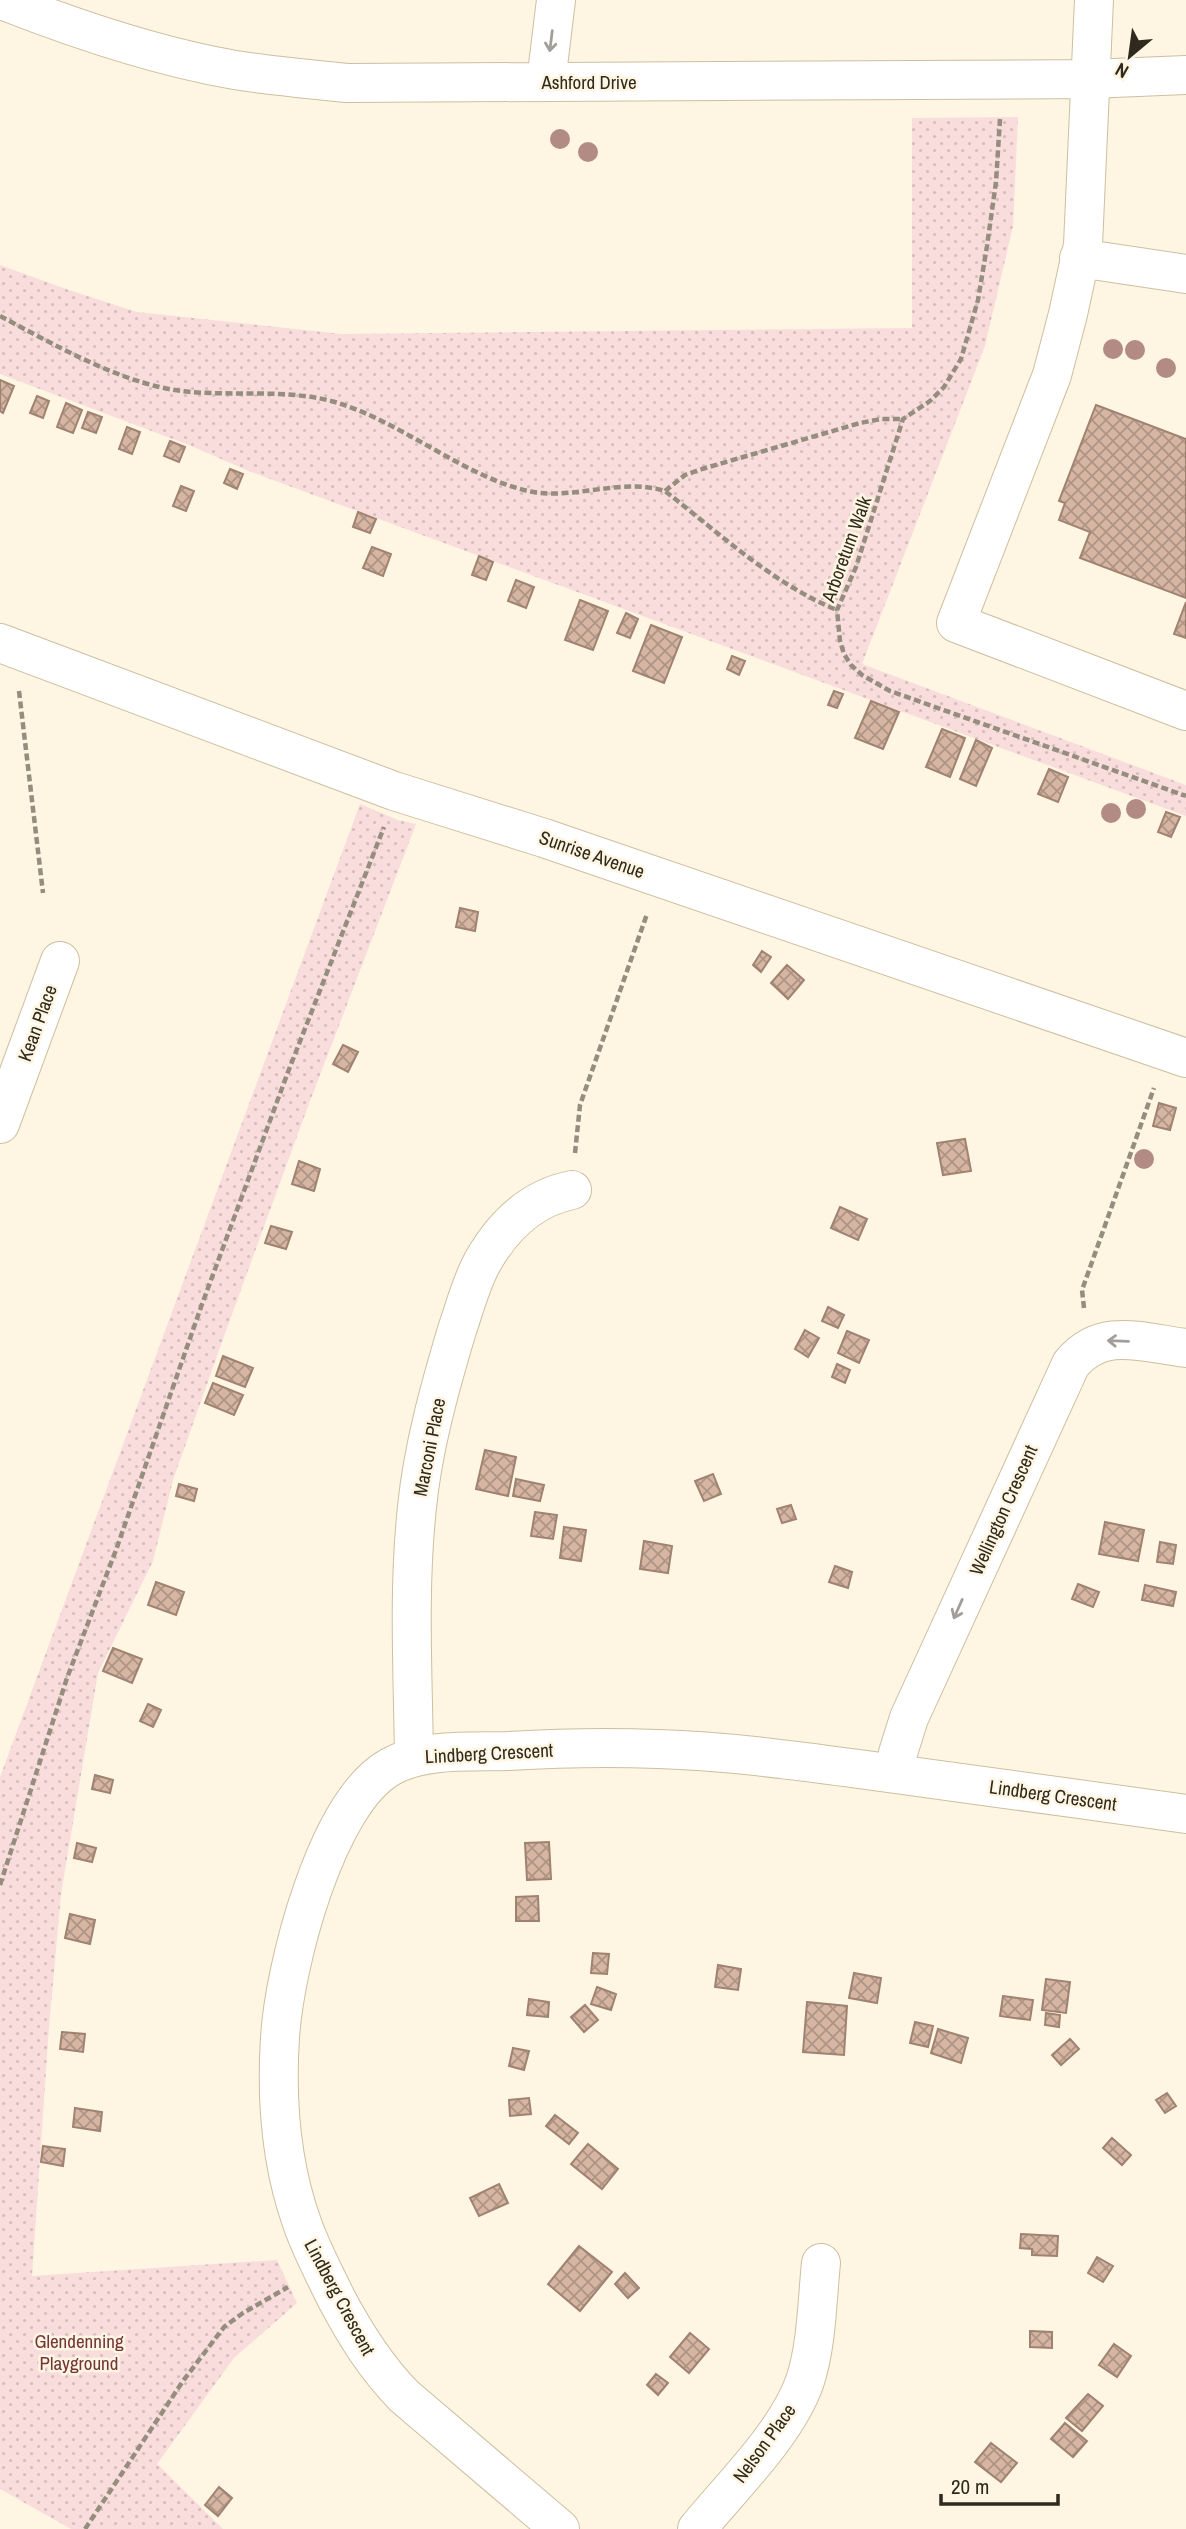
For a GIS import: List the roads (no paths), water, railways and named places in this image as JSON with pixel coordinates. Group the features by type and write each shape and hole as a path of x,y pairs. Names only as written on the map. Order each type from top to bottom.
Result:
{"street":[{"path":"546,82 555,0"},
{"path":"1094,0 1083,245 1068,314 1052,374 956,622 1186,711"},
{"name":"Ashford Drive","path":"13,2 130,45 201,63 359,83 1090,79 1186,75"},
{"path":"1079,258 1186,274"},
{"name":"Sunrise Avenue","path":"12,647 394,791 512,827 1177,1054"},
{"name":"Kean Place","path":"0,1124 60,961"},
{"name":"Marconi Place","path":"414,1757 412,1598 417,1504 447,1364 472,1284 498,1240 514,1221 533,1205 553,1194 572,1190"},
{"name":"Wellington Crescent","path":"896,1774 898,1753 909,1718 1071,1364 1081,1352 1095,1343 1109,1340 1186,1348"},
{"name":"Lindberg Crescent","path":"560,2529 404,2396 384,2375 367,2353 319,2264 302,2223 290,2182 279,2104 278,2064 287,1988 307,1905 335,1835 370,1782 390,1767 414,1757 547,1749 657,1748 761,1756 1186,1814"},
{"name":"Nelson Place","path":"697,2529 778,2430 794,2405 805,2380 811,2354 821,2263"}],"park label":[{"name":"Glendenning Playground","path":"79,2352"}]}
